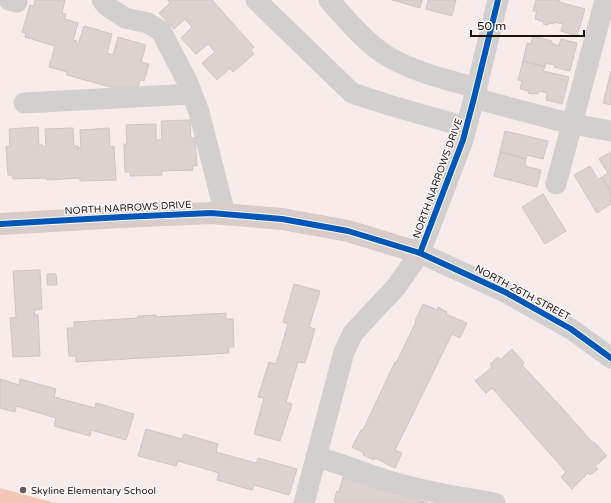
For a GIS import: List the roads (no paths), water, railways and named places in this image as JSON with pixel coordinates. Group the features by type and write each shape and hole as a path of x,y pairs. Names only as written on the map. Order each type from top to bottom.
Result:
{"main road":[{"name":"NORTH NARROWS DRIVE","path":"0,224 122,216 211,213 282,219 348,231 420,253"}],"street":[{"path":"102,0 107,6 125,18 148,23 161,31 192,94 199,112 225,214"},
{"path":"256,0 352,93 389,105 466,126"},
{"path":"330,0 352,26 370,43 385,54 408,66 452,81 476,93 572,124 611,131"},
{"name":"NORTH NARROWS DRIVE","path":"420,253 430,229 466,126 476,93 498,0"},
{"path":"556,184 605,0"},
{"path":"24,102 192,94"},
{"path":"304,503 344,352 353,333 396,287 420,253"},
{"name":"NORTH 26TH STREET","path":"420,253 505,292 571,328 611,358"},
{"path":"316,457 338,462 386,480 454,497 495,503"}],"place":[{"name":"Skyline Elementary School","path":"23,490"}]}
